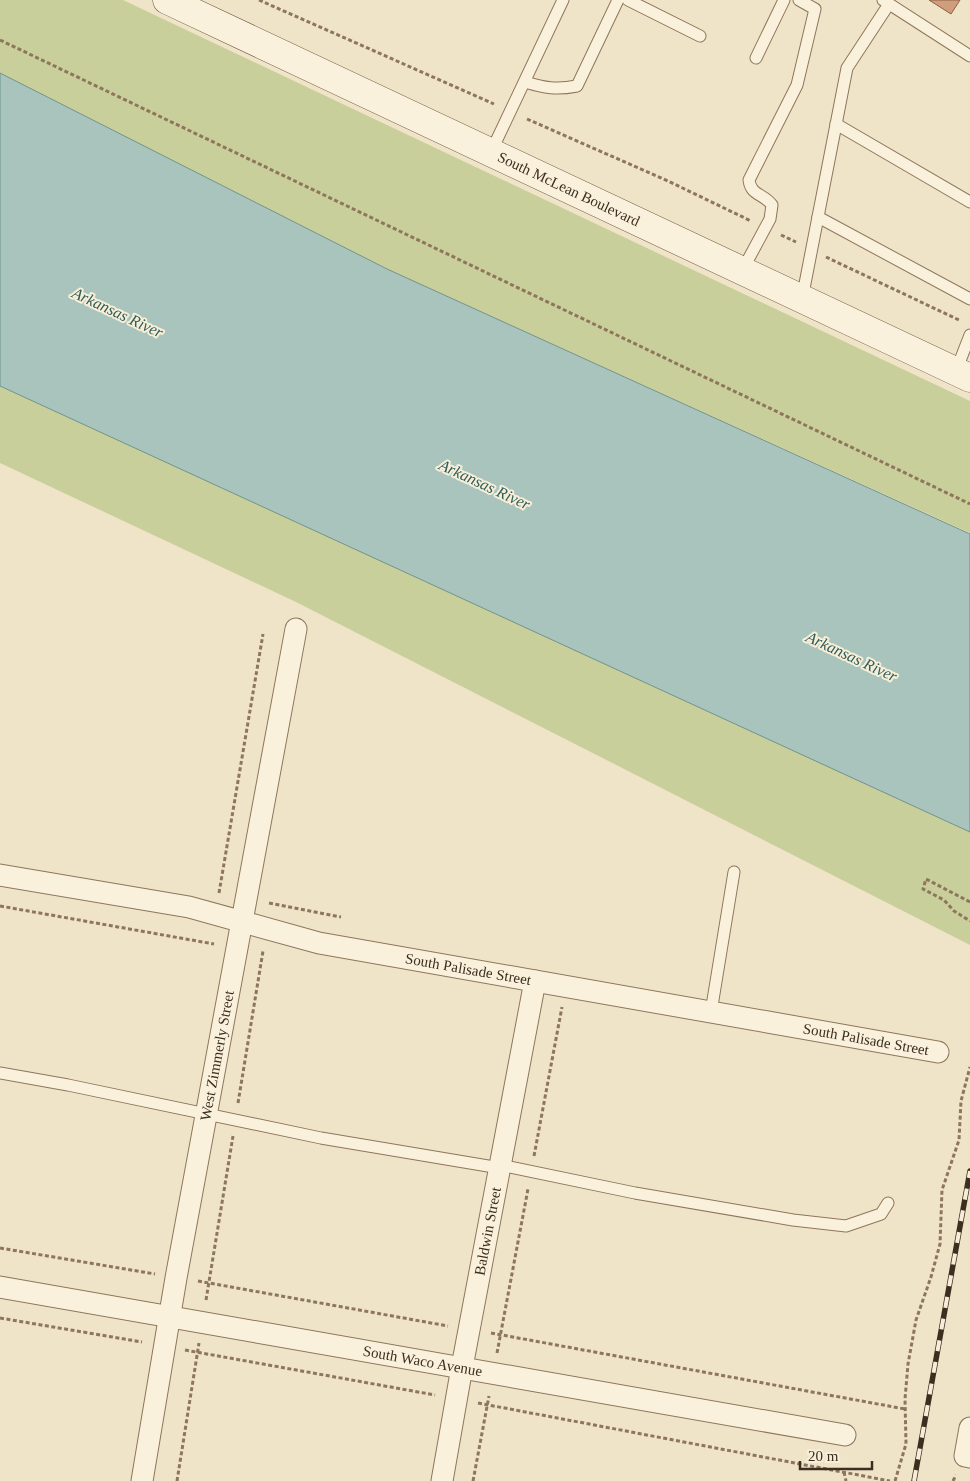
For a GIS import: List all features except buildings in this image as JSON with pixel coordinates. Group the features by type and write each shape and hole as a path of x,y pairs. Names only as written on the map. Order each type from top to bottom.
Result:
{"main road":[{"name":"South McLean Boulevard","path":"166,0 963,374"}],"street":[{"name":"West Zimmerly Street","path":"142,1481 169,1316 240,922 296,629"},
{"name":"South Palisade Street","path":"0,875 189,907 319,943 938,1052"},
{"name":"Baldwin Street","path":"442,1481 535,981"},
{"name":"South Waco Avenue","path":"0,1287 844,1435"},
{"path":"967,1456 970,1428"}],"lane":[{"path":"491,152 563,0"},
{"path":"525,82 547,89 563,89 577,86 618,0"},
{"path":"628,0 700,36"},
{"path":"756,58 784,0"},
{"path":"742,271 770,218 772,205 767,199 750,188 749,180 797,85 815,9 799,0"},
{"path":"802,299 847,68 886,2 970,56"},
{"path":"836,124 970,202"},
{"path":"818,217 970,299"},
{"path":"963,374 970,335"},
{"path":"711,1012 734,872"},
{"path":"0,1073 321,1138 500,1166 635,1193 793,1220 846,1226 881,1214 888,1203"}],"path":[{"path":"259,0 668,182 964,323"},
{"path":"0,40 970,504"},
{"path":"216,914 263,634"},
{"path":"970,902 926,879 923,889 944,900 954,911 970,921"},
{"path":"219,893 341,918"},
{"path":"177,1481 270,903"},
{"path":"473,1481 562,1006"},
{"path":"895,1481 906,1444 905,1399 908,1364 916,1320 932,1277 940,1244 942,1190 959,1140 961,1101 970,1067"},
{"path":"844,1472 846,1481"}],"green space":[{"path":"0,0 123,0 970,401 970,533 387,269 0,73"},
{"path":"0,386 970,832 970,945 296,602 0,463"}],"water":[{"name":"Arkansas River","path":"0,73 387,269 970,534 970,832 0,386"}],"railway":[{"path":"914,1481 970,1171"}]}
